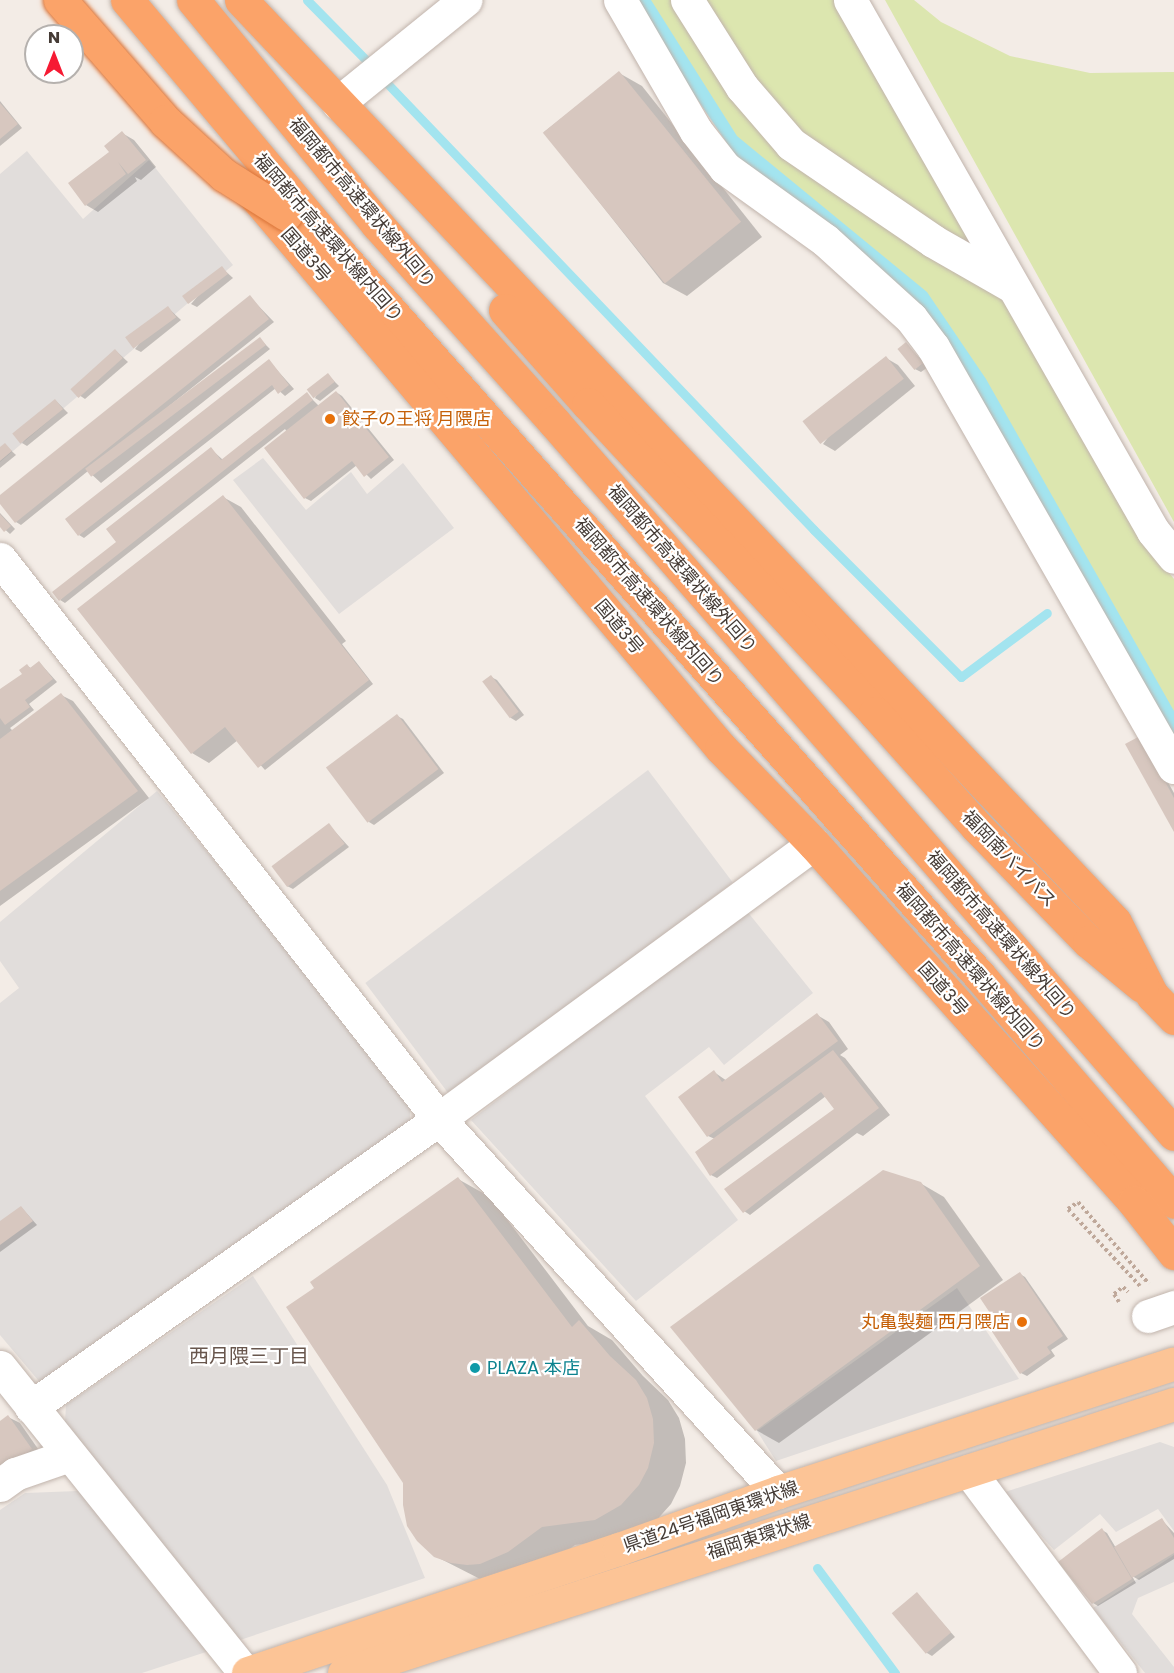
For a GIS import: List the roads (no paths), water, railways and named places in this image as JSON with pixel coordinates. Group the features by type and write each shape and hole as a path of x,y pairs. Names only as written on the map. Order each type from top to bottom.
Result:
{"highway":[{"path":"60,0 165,121 224,175 286,214"},
{"name":"国道3号","path":"66,0 223,159 377,337 483,469 721,748 814,844 1134,1202 1174,1253"},
{"path":"79,0 174,111 333,259 521,461 675,652 786,784 975,995 1134,1202"},
{"name":"福岡都市高速環状線内回り","path":"127,0 340,254 971,966 1174,1202"},
{"name":"福岡都市高速環状線外回り","path":"193,0 377,224 554,422 1174,1134"},
{"name":"福岡南バイパス","path":"224,0 334,114 588,404 875,713 976,826 1089,942 1163,1006"},
{"path":"241,0 1115,922 1163,1006"}],"main road":[{"name":"県道24号福岡東環状線","path":"247,1673 619,1549 778,1492 1174,1363"},
{"name":"福岡東環状線","path":"345,1673 1174,1404"}],"street":[{"path":"338,103 465,0"},
{"path":"620,0 696,131 725,168 825,240 911,318 933,347 1174,767"},
{"path":"687,0 742,87 791,144 933,241 1012,286"},
{"path":"850,0 1153,531 1174,557"},
{"path":"0,559 439,1119 778,1492"},
{"path":"32,1407 439,1119 814,844"},
{"path":"0,1367 247,1673"},
{"path":"0,1485 15,1474 70,1455"},
{"path":"969,1471 1120,1673"}],"water":[{"path":"637,0 651,0 737,136 927,292 986,379 1174,711 1174,737 974,387 737,158 666,53"}],"waterway":[{"path":"307,0 365,59"},
{"path":"384,80 814,530 961,677 1047,613"},
{"path":"817,1568 895,1673"}],"place":[{"name":"餃子の王将 月隈店","path":"330,419"},
{"name":"丸亀製麺 西月隈店","path":"1022,1322"},
{"name":"PLAZA 本店","path":"475,1368"}],"district":[{"name":"西月隈三丁目","path":"249,1356"}]}
